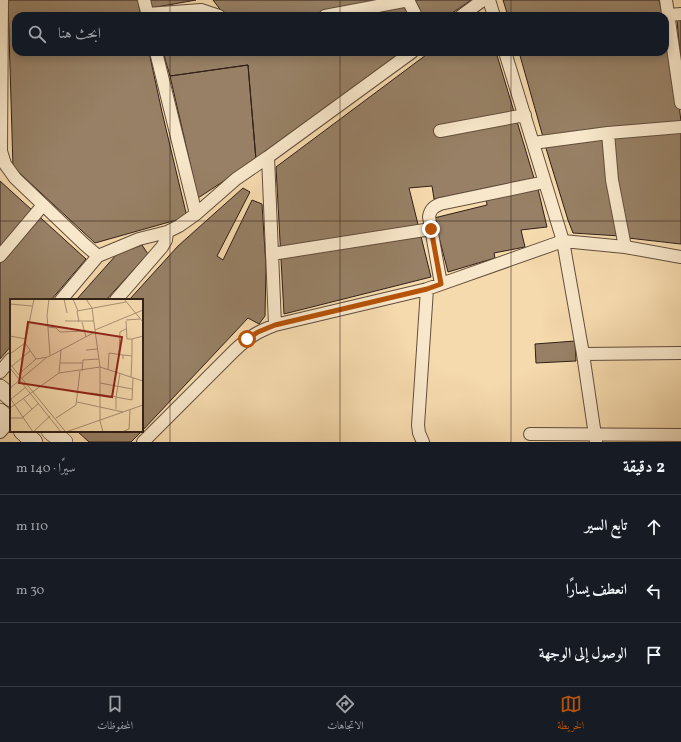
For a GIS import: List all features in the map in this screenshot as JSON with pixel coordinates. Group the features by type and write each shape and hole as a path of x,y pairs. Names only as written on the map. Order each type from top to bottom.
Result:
{"main road":[{"path":"0,388 10,397"},
{"path":"20,432 34,442"},
{"path":"51,432 64,442"}],"street":[{"path":"2,0 0,151 7,168 15,178 98,256"},
{"path":"144,0 146,12"},
{"path":"346,12 408,0 414,12"},
{"path":"466,12 483,0"},
{"path":"489,0 493,12"},
{"path":"666,0 668,12"},
{"path":"179,12 201,10 207,12"},
{"path":"669,15 681,14"},
{"path":"669,22 681,103"},
{"path":"157,56 196,214"},
{"path":"62,299 98,256 139,239 167,232 179,226 196,214 236,179 407,56"},
{"path":"506,56 563,241 583,354 595,438"},
{"path":"440,131 525,116"},
{"path":"534,143 608,133 681,127"},
{"path":"608,133 612,180 625,247"},
{"path":"268,157 275,325"},
{"path":"441,284 429,217 433,207 440,204 546,182"},
{"path":"0,256 43,205"},
{"path":"272,254 431,229"},
{"path":"117,299 162,247 166,240 167,232"},
{"path":"143,442 247,339 258,332 275,325 427,289 563,241 625,247 681,257"},
{"path":"423,442 418,425 427,289"},
{"path":"583,354 681,353"},
{"path":"0,372 10,360"},
{"path":"530,434 595,438 681,435"}],"building":[{"path":"8,0 138,0 140,12 12,12 12,56 150,56 187,217 95,243 13,167"},
{"path":"148,0 196,0 151,8"},
{"path":"213,0 402,0 407,12 222,12"},
{"path":"415,0 471,0 454,12 420,12"},
{"path":"503,0 659,0 662,12 507,12"},
{"path":"677,20 681,20 681,65"},
{"path":"669,47 677,86 681,122 543,137 520,56 669,56"},
{"path":"164,56 398,56 256,160 248,65 170,76"},
{"path":"425,56 497,56 534,178 434,199 432,186 409,188 431,277 284,314 276,167"},
{"path":"248,65 256,160 198,198 170,76"},
{"path":"681,131 681,244 628,238 616,180 611,135"},
{"path":"604,136 620,236 573,233 545,145"},
{"path":"0,181 86,259 52,299 10,299 10,347 0,359"},
{"path":"243,188 250,192 217,256 223,260 252,200 262,204 266,267 265,316 259,324 248,318 143,430 143,299 130,299 178,246"},
{"path":"538,189 547,227 521,230 525,247 494,253 495,258 448,272 434,218 487,205 486,197"},
{"path":"142,245 148,254 107,299 77,299 117,254"},
{"path":"575,341 576,361 536,363 535,344"},
{"path":"78,432 141,432 131,442 89,442"}],"route":[{"path":"247,339 258,332 275,325 427,289 441,284 431,229"}]}
